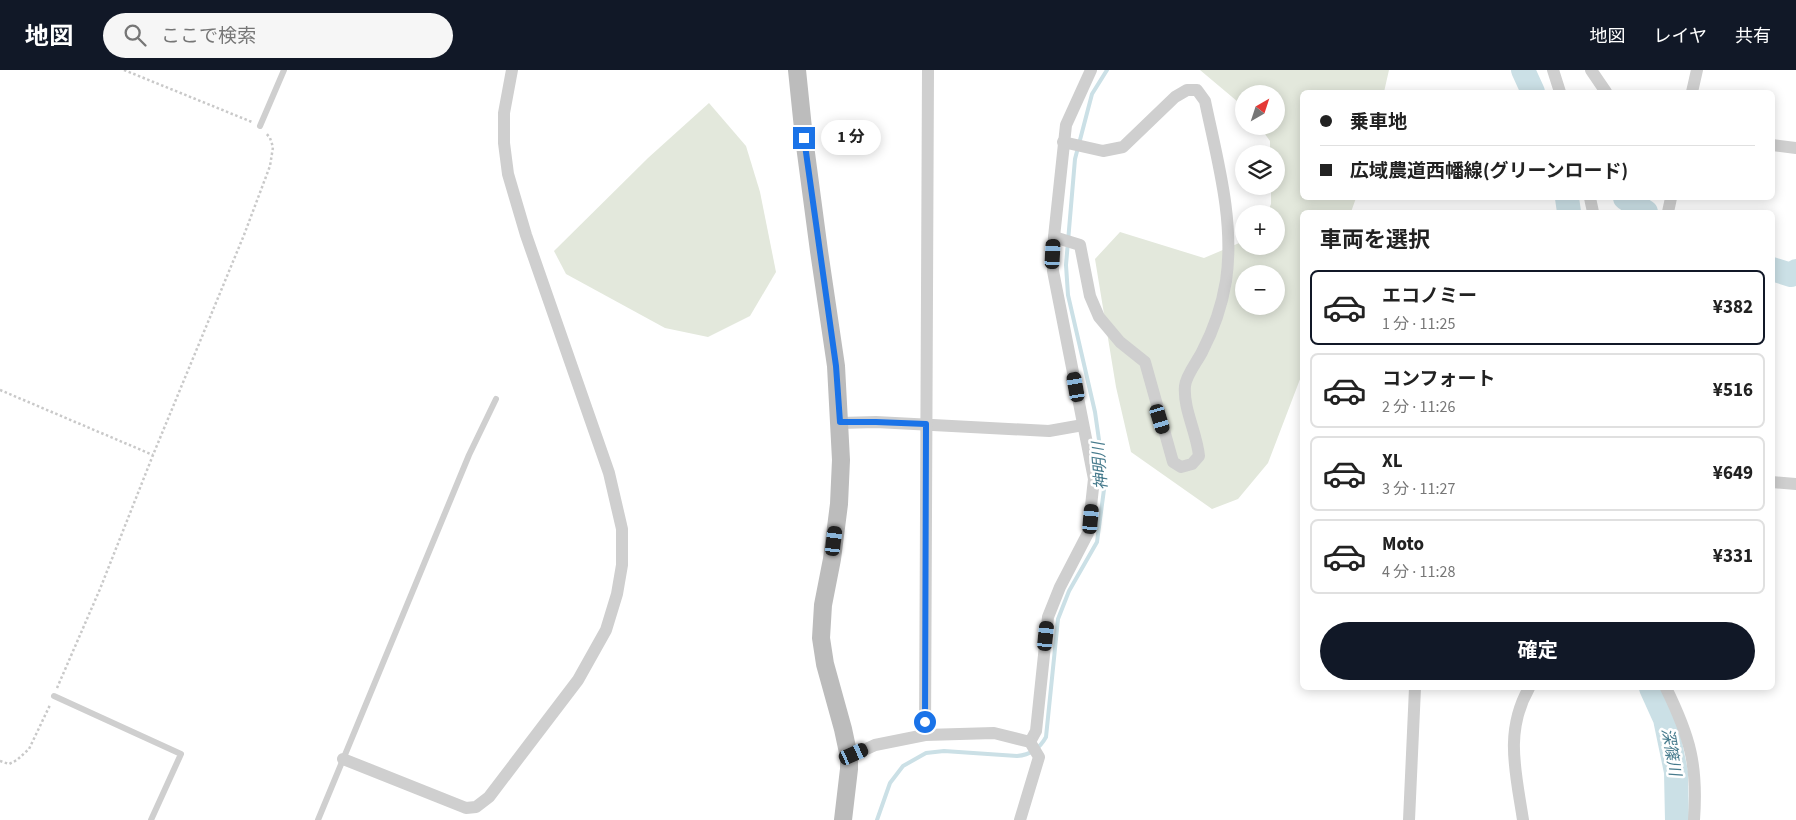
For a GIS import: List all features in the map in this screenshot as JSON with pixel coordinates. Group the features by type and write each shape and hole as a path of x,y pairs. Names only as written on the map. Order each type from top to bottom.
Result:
{"street":[{"path":"343,759 466,808 476,807 489,797 578,680 606,630 617,594 622,565 622,529 610,472 526,235 508,174 504,143 504,113 512,70"},
{"path":"797,70 804,138 836,366 840,422 839,504 832,559 823,604 821,638 825,664 839,710 849,757 844,820"},
{"path":"925,735 928,70"},
{"path":"1030,742 1036,731 1048,617 1060,587 1088,533 1094,479 1052,270 1072,144 1066,125 1091,70"},
{"path":"1554,70 1559,90"},
{"path":"1591,70 1605,90"},
{"path":"1692,90 1697,70"},
{"path":"1056,238 1080,245 1090,296 1099,317 1120,342 1145,362 1173,462 1181,467 1192,464 1199,456 1198,444 1185,398 1185,384 1203,351 1218,314 1226,282 1229,251 1225,199 1205,101 1197,90 1187,90 1176,96 1123,147 1103,151 1072,144"},
{"path":"1775,145 1796,148"},
{"path":"840,422 926,424 1049,431 1083,425"},
{"path":"1775,482 1796,484"},
{"path":"1409,820 1415,690"},
{"path":"1523,820 1513,750 1517,721 1528,690"},
{"path":"1667,690 1687,734 1692,756 1696,795 1694,820"},
{"path":"849,757 875,745 925,735 994,733 1030,742 1039,757 1020,820"}],"lane":[{"path":"260,126 284,70"},
{"path":"318,820 469,455 496,399"},
{"path":"54,696 181,754 151,820"}],"path":[{"path":"0,761 8,764 17,760 29,749 54,696 100,589 231,268 270,166 273,147 270,138 260,126 124,70"},
{"path":"0,390 154,455"}],"shaded area":[{"path":"1200,70 1389,70 1384,90 1300,90 1300,200 1355,200 1352,210 1300,210 1300,379 1268,463 1238,499 1212,509 1131,452 1116,387 1095,259 1120,232 1204,258 1235,245 1235,255 1285,255 1285,205 1271,205 1271,195 1285,195 1285,145 1270,145 1270,141 1266,135 1285,135 1285,85 1235,85 1235,99"},
{"path":"709,103 746,146 760,192 776,272 750,316 708,337 665,328 566,274 554,251 648,158"}],"waterway":[{"name":"神明川","path":"877,820 890,783 903,766 926,753 944,751 1017,756 1034,750 1046,737 1058,619 1069,591 1097,542 1105,482 1095,412 1068,295 1066,265 1075,159 1092,94 1107,70"},
{"name":"深篠川","path":"1523,70 1532,90"},
{"name":"深篠川","path":"1567,200 1569,210"},
{"path":"1628,200 1643,210"},
{"path":"1775,270 1791,275 1796,271"},
{"name":"深篠川","path":"1652,690 1665,719 1676,772 1677,820"}],"route":[{"path":"804,138 836,366 840,422 926,424 925,722"}]}
